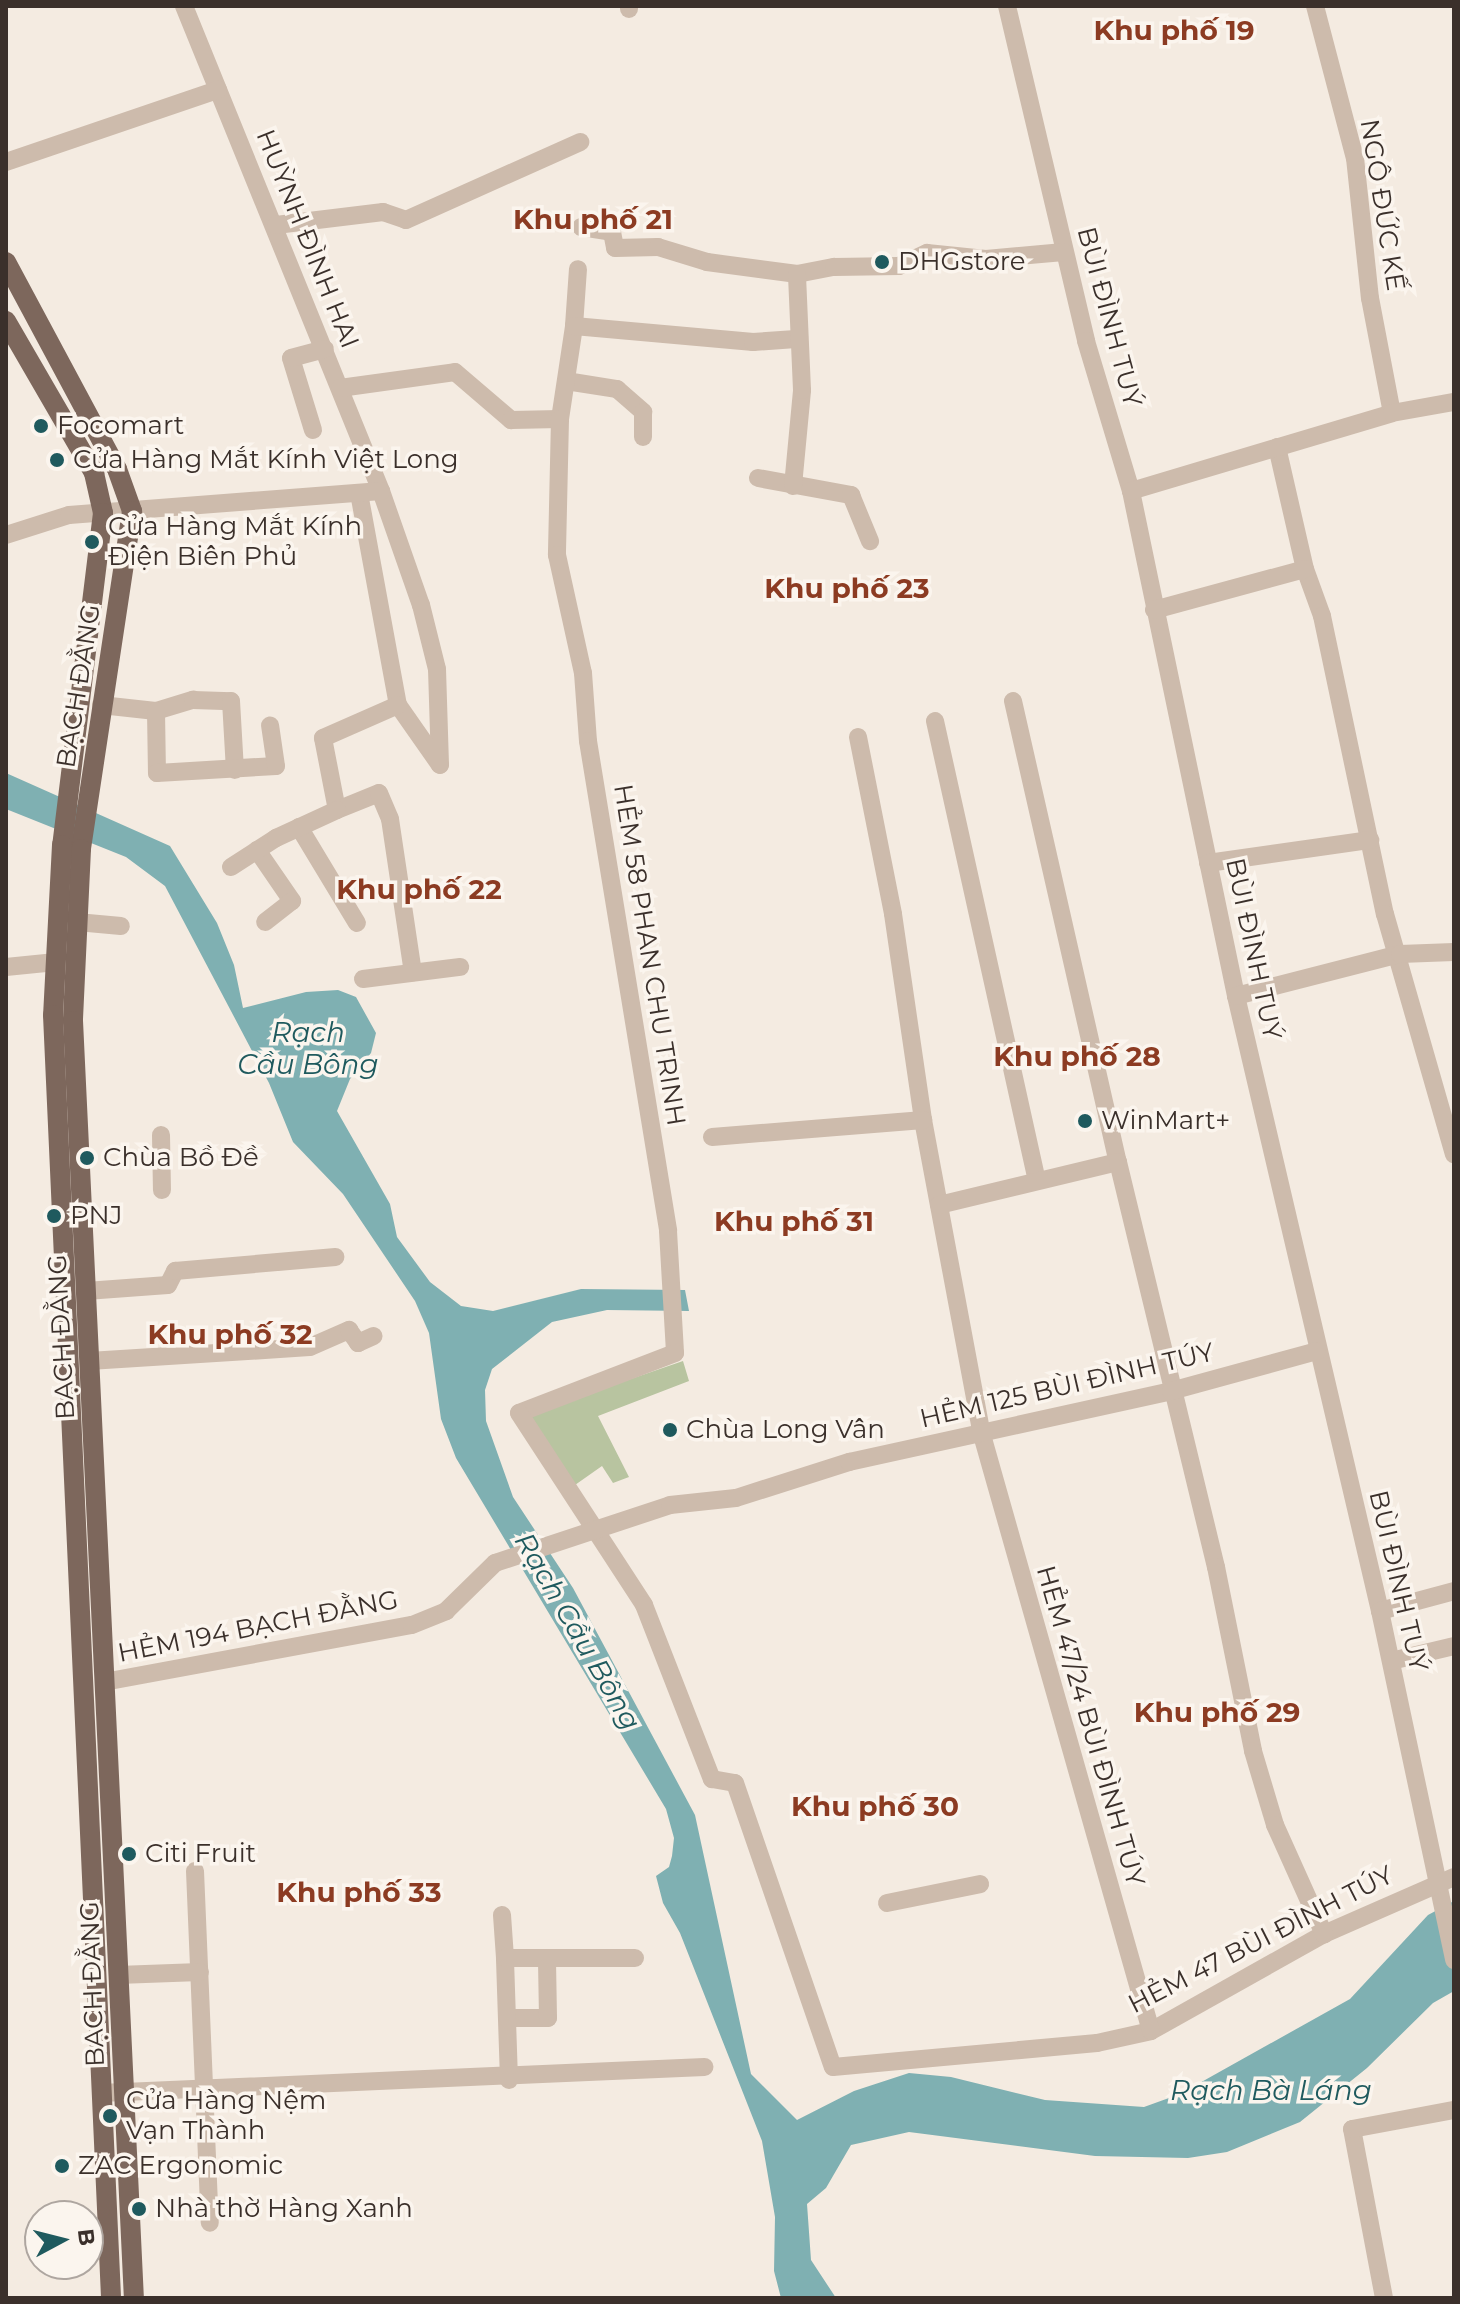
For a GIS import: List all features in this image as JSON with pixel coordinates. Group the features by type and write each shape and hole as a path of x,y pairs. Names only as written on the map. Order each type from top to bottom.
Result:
{"main road":[{"name":"BẠCH ĐẰNG","path":"6,262 117,469 132,511 90,790 71,847 56,962 53,1015 111,2298"},
{"name":"BẠCH ĐẰNG","path":"6,321 94,473 103,513 69,785 77,922 73,1021 134,2298"},
{"path":"67,1361 89,1361"},
{"path":"81,1684 104,1682"}],"street":[{"name":"HUỲNH ĐÌNH HAI","path":"184,6 276,225 381,491 432,642 440,765 398,705"},
{"name":"BÙI ĐÌNH TUÝ","path":"1007,6 1064,252 1131,491 1236,996 1317,1351 1446,1879 1443,1906 1454,1960"},
{"name":"NGÔ ĐỨC KẾ","path":"1315,6 1355,158 1370,298 1392,413"},
{"path":"6,162 218,90"},
{"path":"276,225 383,212 406,220 580,142"},
{"path":"581,227 612,232 615,248 658,247 707,262 797,274 834,267 899,266 927,253 986,259 1064,252"},
{"name":"HẺM 58 PHAN CHU TRINH","path":"578,269 574,326 560,419 557,555 583,673 588,741 669,1245 675,1353 519,1413 597,1528"},
{"path":"793,486 802,390 796,339 797,274"},
{"path":"574,326 753,342 796,339"},
{"path":"313,430 291,358 325,349"},
{"path":"340,388 455,372 511,420 560,419"},
{"path":"566,381 617,389 643,412 643,437"},
{"path":"1131,491 1392,413 1454,402"},
{"path":"1277,447 1305,569 1322,616 1374,860 1454,1154"},
{"path":"758,478 851,495 870,541"},
{"path":"6,535 69,515 381,491"},
{"path":"337,810 323,738 398,705 359,493"},
{"path":"1154,610 1305,569"},
{"path":"101,705 156,711 193,700 231,701 235,770"},
{"path":"1013,701 1171,1391 1216,1567 1253,1751 1275,1825 1324,1934"},
{"path":"156,711 157,773 276,766 270,725"},
{"path":"935,721 1037,1180"},
{"name":"HẺM 47/24 BÙI ĐÌNH TÚY","path":"858,737 893,914 923,1120 982,1435 1151,2031"},
{"path":"231,867 299,827 379,793 403,880 413,972"},
{"path":"299,827 357,923"},
{"path":"1208,863 1370,840"},
{"path":"257,850 292,901 265,922"},
{"path":"77,922 121,926"},
{"path":"1236,996 1400,954 1454,952"},
{"path":"6,967 56,962"},
{"path":"363,979 460,967"},
{"path":"712,1137 923,1120"},
{"path":"161,1135 162,1190"},
{"path":"939,1205 1118,1162"},
{"path":"86,1291 168,1285 175,1271 335,1257"},
{"path":"89,1361 310,1347 349,1330 358,1343 374,1336"},
{"name":"HẺM 125 BÙI ĐÌNH TÚY","path":"495,1563 670,1505 736,1498 849,1462 1171,1391 1317,1351"},
{"name":"HẺM 47 BÙI ĐÌNH TÚY","path":"597,1528 644,1605 712,1779 735,1783 833,2067 1097,2043 1151,2031 1324,1934 1446,1879"},
{"name":"HẺM 194 BẠCH ĐẰNG","path":"104,1682 412,1625 446,1611 495,1563"},
{"path":"1380,1611 1454,1591"},
{"path":"1391,1661 1454,1646"},
{"path":"195,1871 210,2223"},
{"path":"887,1903 980,1884"},
{"path":"502,1915 509,2080"},
{"path":"505,1958 635,1958"},
{"path":"507,2018 548,2018 547,1958"},
{"path":"118,1975 200,1972"},
{"path":"101,2093 509,2080 704,2067"},
{"path":"1384,2298 1352,2129 1454,2110"}],"green space":[{"path":"683,1361 689,1381 598,1416 629,1477 613,1483 602,1466 575,1485 529,1414"}],"water":[{"path":"6,773 170,846 217,923 234,965 243,1008 306,992 338,990 356,997 376,1033 371,1053 350,1079 337,1111 390,1204 397,1237 430,1282 461,1306 493,1311 581,1289 685,1290 689,1311 607,1310 552,1322 492,1369 485,1390 486,1421 513,1497 573,1588 695,1815 751,2074 797,2120 854,2091 909,2073 951,2077 1045,2100 1144,2107 1180,2094 1350,1999 1428,1915 1454,1901 1454,1991 1433,2003 1367,2068 1300,2122 1227,2152 1188,2158 1095,2156 909,2132 851,2145 826,2188 807,2204 811,2260 836,2298 781,2298 774,2271 775,2217 762,2141 680,1933 663,1903 656,1876 669,1867 672,1856 674,1838 666,1809 456,1458 441,1419 429,1333 415,1301 343,1194 293,1142 269,1083 165,886 126,857 6,809"}],"place":[{"name":"DHGstore","path":"882,262"},
{"name":"Focomart","path":"41,426"},
{"name":"Cửa Hàng Mắt Kính Việt Long","path":"57,460"},
{"name":"Cửa Hàng Mắt Kính Điện Biên Phủ","path":"92,542"},
{"name":"WinMart+","path":"1085,1121"},
{"name":"Chùa Bồ Đề","path":"87,1158"},
{"name":"PNJ","path":"54,1216"},
{"name":"Chùa Long Vân","path":"670,1430"},
{"name":"Citi Fruit","path":"129,1854"},
{"name":"Cửa Hàng Nệm Vạn Thành","path":"110,2116"},
{"name":"ZAC Ergonomic","path":"62,2166"},
{"name":"Nhà thờ Hàng Xanh","path":"139,2209"}],"district":[{"name":"Khu phố 19","path":"1174,30"},
{"name":"Khu phố 21","path":"593,219"},
{"name":"Khu phố 23","path":"847,588"},
{"name":"Khu phố 22","path":"419,889"},
{"name":"Khu phố 28","path":"1077,1056"},
{"name":"Khu phố 31","path":"794,1221"},
{"name":"Khu phố 32","path":"230,1334"},
{"name":"Khu phố 29","path":"1217,1712"},
{"name":"Khu phố 30","path":"875,1806"},
{"name":"Khu phố 33","path":"359,1892"}],"water label":[{"name":"Rạch Cầu Bông","path":"308,1048"},
{"name":"Rạch Cầu Bông","path":"578,1631"},
{"name":"Rạch Bà Láng","path":"1271,2090"}]}
